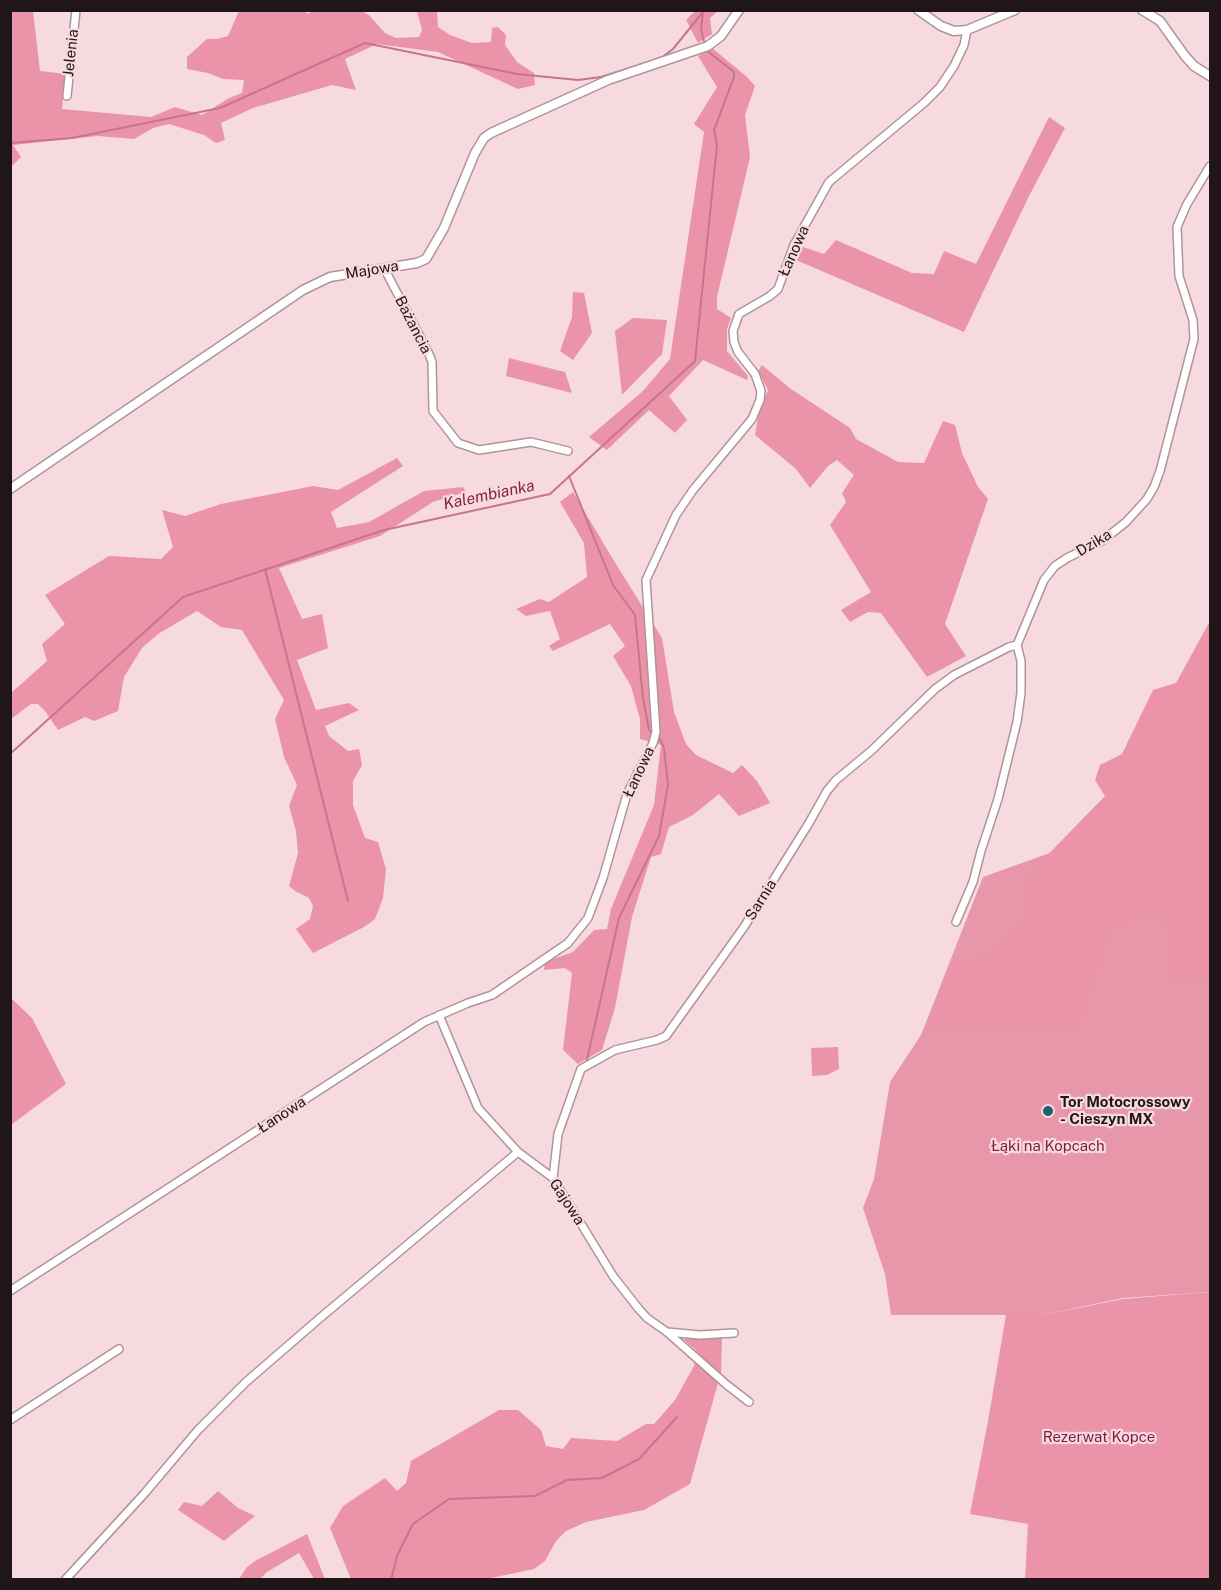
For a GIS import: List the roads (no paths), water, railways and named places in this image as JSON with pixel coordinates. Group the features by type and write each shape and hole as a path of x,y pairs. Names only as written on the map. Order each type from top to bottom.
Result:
{"street":[{"name":"Jelenia","path":"67,96 76,10"},
{"name":"Majowa","path":"10,489 303,290 330,277 417,263 426,259 444,228 475,153 484,138 608,80 705,47 721,36 739,10"},
{"path":"918,10 940,26 954,31 967,30 1015,10"},
{"path":"1142,10 1160,21 1194,66 1210,76"},
{"name":"Łanowa","path":"10,1291 424,1022 492,995 520,977 568,943 588,918 603,878 627,794 653,743 656,732 647,623 646,580 684,501 752,419 760,400 761,392 755,374 738,352 734,342 733,331 739,314 778,289 794,245 829,182 940,87 964,45 967,30"},
{"name":"Dzika","path":"1017,645 1044,580 1055,566 1102,541 1126,522 1154,488 1170,439 1194,339 1193,320 1179,276 1178,227 1187,204 1210,166"},
{"name":"Bażancia","path":"384,268 432,362 433,411 458,443 479,450 531,442 568,451"},
{"path":"956,922 973,882 998,799 1017,722 1021,693 1021,662 1017,645"},
{"name":"Sarnia","path":"554,1178 558,1134 581,1069 615,1050 657,1040 670,1031 744,927 836,780 871,751 935,689 963,671 1017,645"},
{"name":"Gajowa","path":"439,1015 478,1108 518,1152 554,1178 613,1276 647,1318 667,1332 749,1402"},
{"path":"65,1580 144,1494 198,1430 246,1382 518,1152"},
{"path":"667,1332 700,1335 734,1333"},
{"path":"10,1420 119,1349"}],"waterway":[{"name":"Kalembianka","path":"10,754 183,597 384,530 550,494 695,361 717,145 714,130 734,77 734,72 706,50 701,29 705,10"},
{"path":"10,143 72,138 220,108 365,43 517,74 578,80 601,77 661,58 673,49 703,12"},
{"path":"569,476 613,585 635,615 643,698 649,730 653,733"},
{"path":"265,569 348,901"},
{"path":"586,1064 619,918 659,836 668,785 664,748 658,735"},
{"path":"391,1580 397,1556 413,1524 449,1499 535,1496 567,1480 602,1478 639,1459 677,1417"}],"place":[{"name":"Tor Motocrossowy - Cieszyn MX","path":"1048,1111"}],"park label":[{"name":"Łąki na Kopcach","path":"1048,1146"},
{"name":"Rezerwat Kopce","path":"1099,1437"}]}
